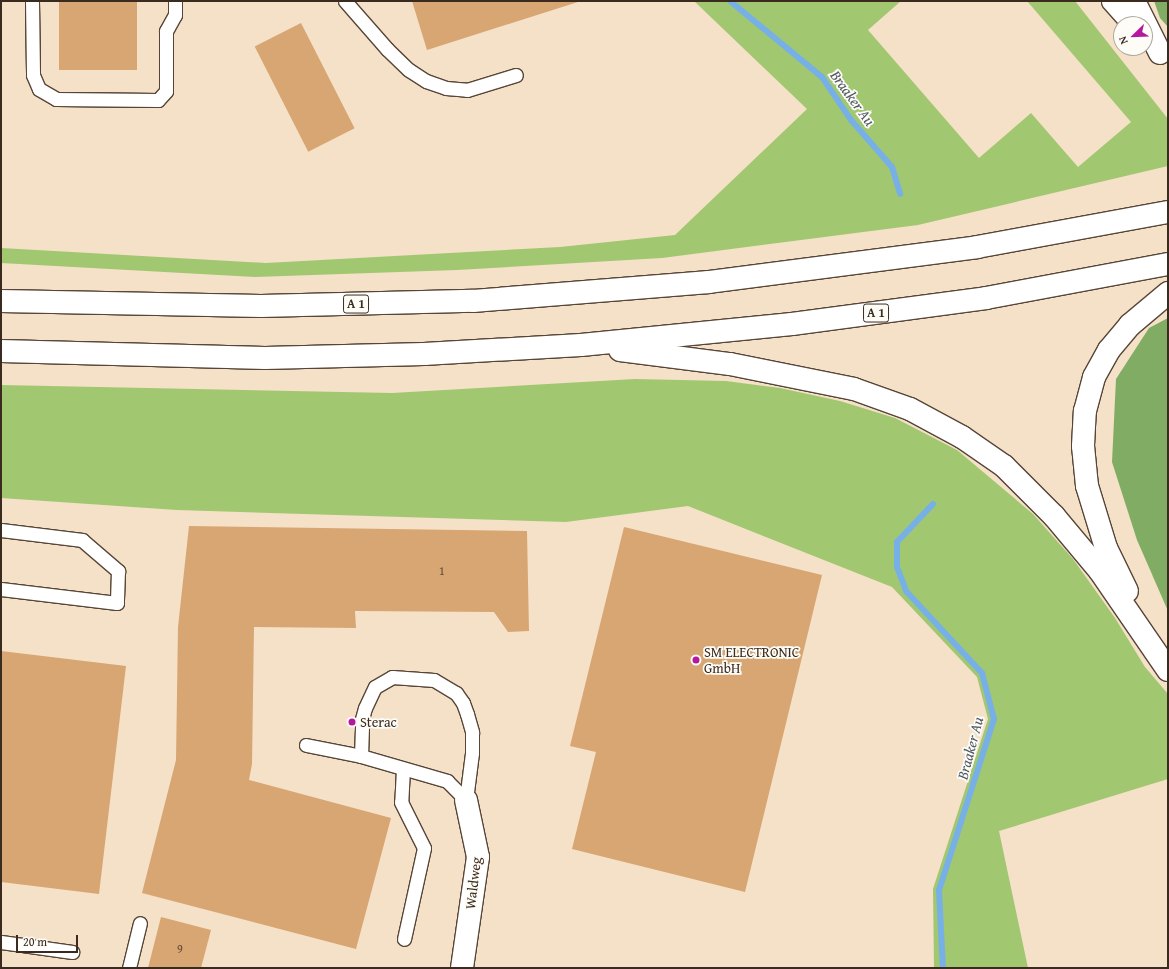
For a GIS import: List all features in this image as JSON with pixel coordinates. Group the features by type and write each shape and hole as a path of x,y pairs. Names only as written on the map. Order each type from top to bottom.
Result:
{"main road":[{"path":"1113,1 1127,16"},
{"path":"1134,1 1164,58"},
{"path":"1153,45 1164,58"},
{"name":"A 1","path":"1,301 261,306 489,300 725,280 977,247 1168,212"},
{"name":"A 1","path":"1,352 265,358 424,354 581,345 800,323 986,298 1168,264"},
{"path":"1165,666 1106,548 1087,486 1083,446 1085,411 1094,377 1109,350 1130,325 1168,293"},
{"path":"581,345 730,364 854,389 910,409 962,437 1004,466 1054,516 1100,571 1165,666"},
{"name":"Waldweg","path":"462,968 478,857 466,800"}],"lane":[{"path":"32,1 33,75 39,89 56,99 158,100 166,91 166,31 175,15 175,1"},
{"path":"345,1 387,49 408,70 426,81 446,88 467,90 516,75"},
{"path":"1,530 82,540 118,571 117,602 1,588"},
{"path":"361,756 362,720 364,708 376,688 392,677 434,680 456,693 463,703 472,732 472,753 466,800"},
{"path":"306,744 361,756 447,781 466,800"},
{"path":"403,769 401,802 424,848 404,939"},
{"path":"130,968 140,923"},
{"path":"1,942 72,952"}],"green space":[{"path":"694,1 901,1 868,30 979,158 1031,113 1078,167 1131,122 1027,1 1075,1 1113,49 1113,56 1118,56 1168,119 1168,166 918,225 662,258 457,270 255,277 1,263 1,248 266,263 560,247 675,235 807,109"},
{"path":"1154,1 1168,1 1168,27 1160,18"},
{"path":"1168,318 1168,611 1137,540 1112,462 1116,379 1149,328"},
{"path":"635,379 726,381 780,388 840,401 895,418 957,450 1033,514 1073,559 1115,618 1145,667 1168,694 1168,779 999,831 1028,968 934,968 933,889 988,719 977,677 892,587 688,506 566,522 177,510 1,498 1,385 392,393"}],"building":[{"path":"59,1 137,1 137,70 59,70"},
{"path":"412,1 581,1 427,50"},
{"path":"301,23 355,128 308,152 255,47"},
{"path":"189,526 527,531 529,631 508,632 494,612 355,611 356,628 254,627 252,764 249,780 391,818 356,949 142,893 176,760 178,627"},
{"name":"SM ELECTRONIC GmbH","path":"624,527 822,575 745,892 572,849 596,752 570,746"},
{"path":"1,651 126,666 99,894 1,882"},
{"path":"161,917 211,930 201,968 148,968"}],"waterway":[{"name":"Braaker Au","path":"730,1 822,77 851,120 892,167 900,194"},
{"name":"Braaker Au","path":"933,504 897,542 897,567 906,591 982,673 994,719 939,890 943,968"}],"place":[{"name":"SM ELECTRONIC GmbH","path":"696,660"},
{"name":"Sterac","path":"352,722"}]}
